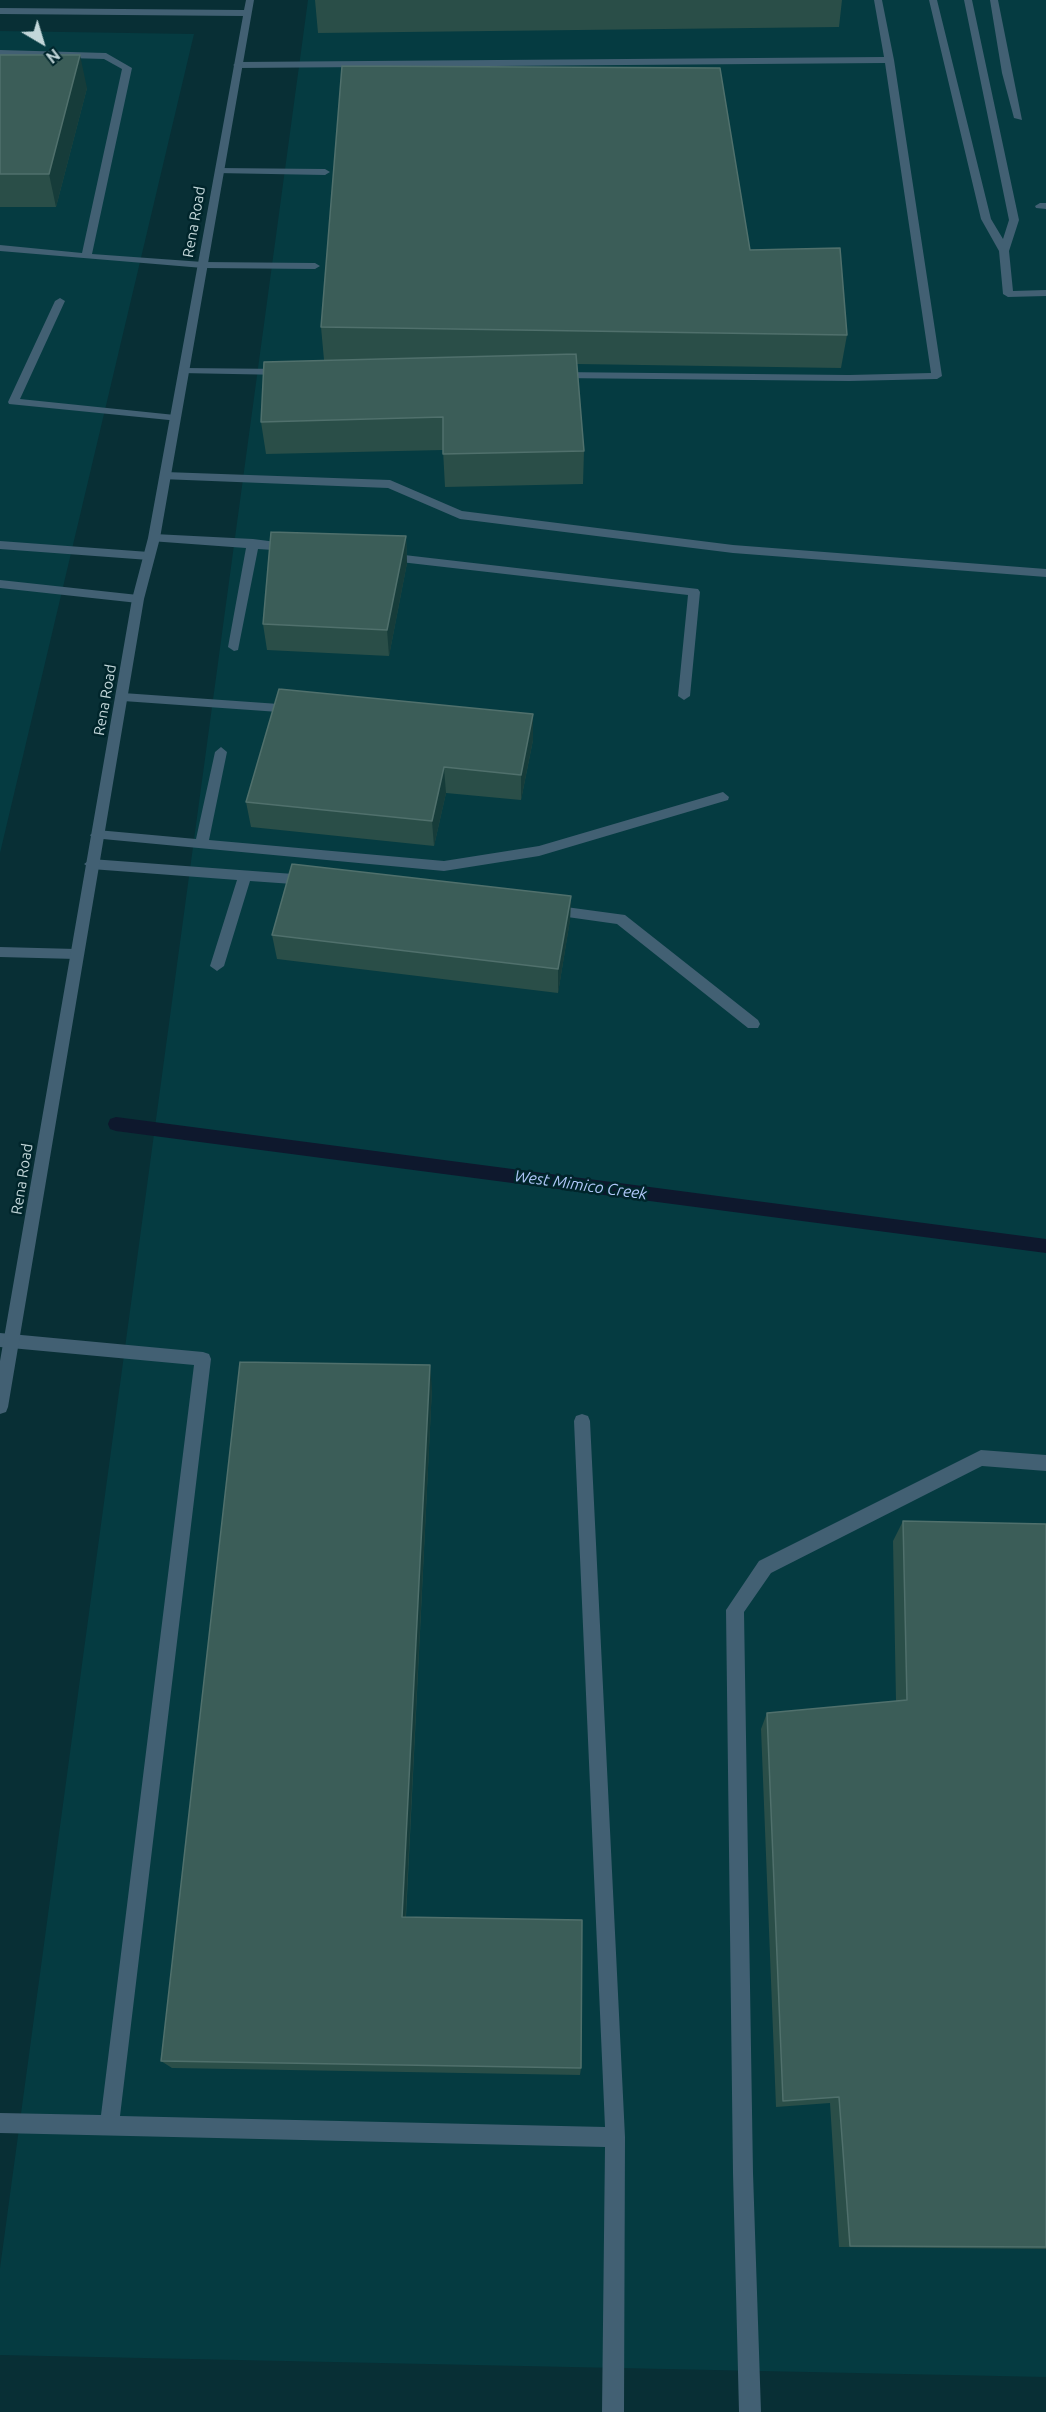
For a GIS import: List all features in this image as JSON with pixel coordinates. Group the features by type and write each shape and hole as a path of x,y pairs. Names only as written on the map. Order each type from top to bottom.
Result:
{"street":[{"path":"552,375 849,378 937,376 879,0"},
{"path":"933,0 986,219 1004,251"},
{"path":"968,0 1014,220 1004,251 1008,294 1046,293"},
{"path":"994,0 1007,73 1019,118"},
{"path":"0,11 248,6"},
{"name":"Rena Road","path":"0,1407 6,1340 96,835 123,697 138,599 154,537 248,6"},
{"path":"0,53 106,56 127,68 86,257"},
{"path":"238,65 889,60"},
{"path":"219,171 325,172"},
{"path":"0,248 203,265 315,266"},
{"path":"13,402 60,301"},
{"path":"184,371 303,372"},
{"path":"0,401 175,419"},
{"path":"165,476 390,483 460,515 733,549 1046,573"},
{"path":"154,537 300,548"},
{"path":"234,647 253,543"},
{"path":"0,545 149,556"},
{"path":"370,555 694,591 684,696"},
{"path":"0,584 138,599"},
{"path":"123,697 308,710"},
{"path":"202,844 221,752"},
{"path":"96,835 444,866 538,851 723,797"},
{"path":"91,864 323,882"},
{"path":"217,966 245,876"},
{"path":"542,908 620,919 753,1024"},
{"path":"0,952 76,954"},
{"path":"6,1340 203,1359 109,2126"},
{"path":"582,1421 615,2138 613,2412"},
{"path":"750,2412 743,2173 735,1610 765,1567 981,1458 1046,1463"},
{"path":"0,2123 615,2138"}],"shaded area":[{"path":"308,0 1046,0 1046,2377 0,2355 0,2268"},
{"path":"0,31 194,34 0,853"}],"building":[{"path":"0,55 80,55 49,174 0,174"},
{"path":"342,66 720,68 750,250 840,248 847,335 321,327"},
{"path":"576,354 584,451 443,454 443,417 261,422 264,362"},
{"path":"271,532 406,536 387,630 263,624"},
{"path":"279,689 533,714 521,775 444,767 432,821 246,802"},
{"path":"292,864 571,896 558,969 272,935"},
{"path":"240,1362 430,1365 402,1917 582,1920 581,2068 161,2061"},
{"path":"903,1521 1046,1524 1046,2247 850,2246 839,2097 783,2101 767,1713 907,1700"}],"waterway":[{"name":"West Mimico Creek","path":"116,1124 1046,1246"}]}
